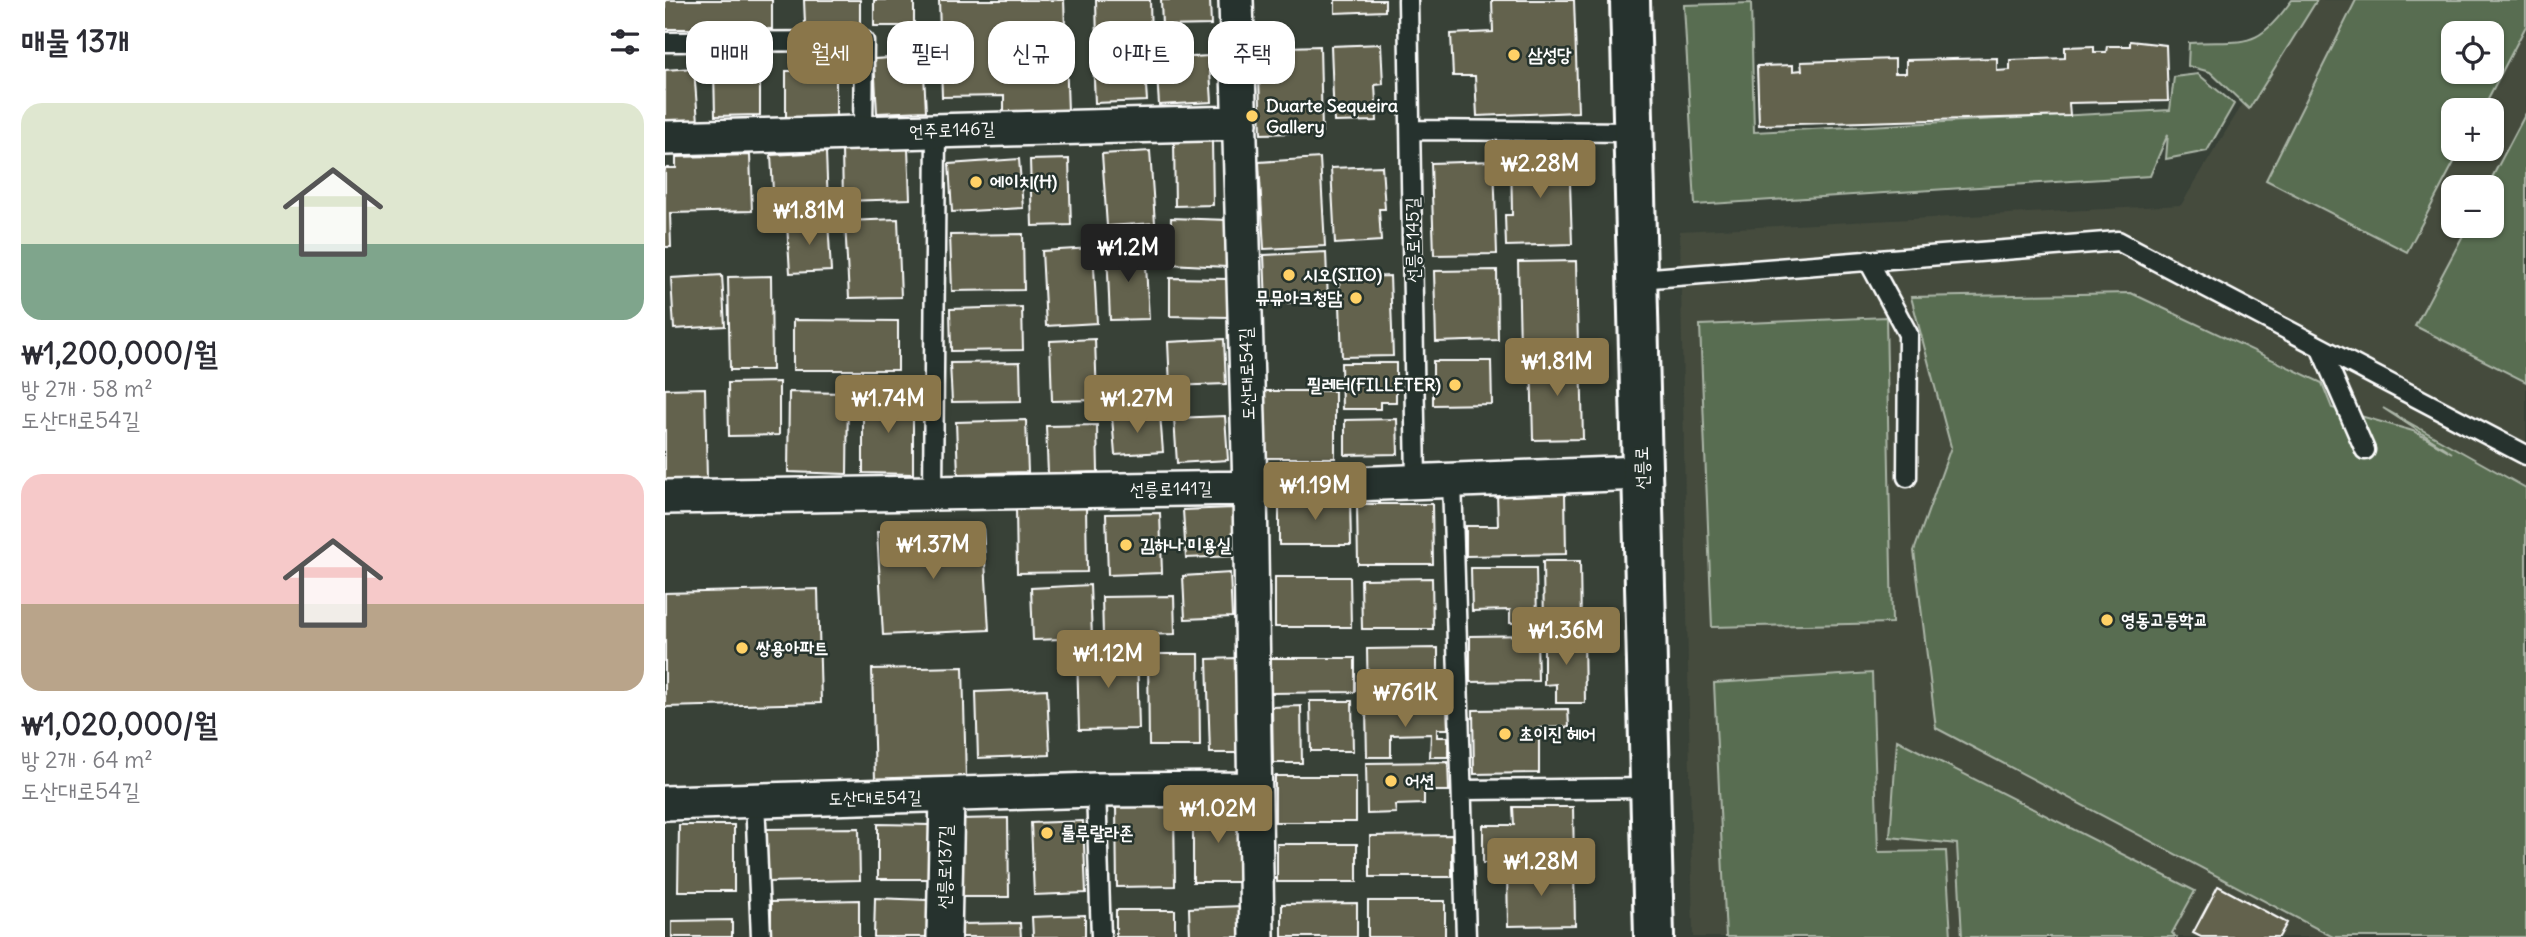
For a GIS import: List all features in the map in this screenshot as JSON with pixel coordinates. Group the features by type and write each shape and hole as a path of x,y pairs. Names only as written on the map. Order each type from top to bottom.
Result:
{"main road":[{"name":"선릉로","path":"1630,0 1654,937"}],"street":[{"name":"도산대로54길","path":"1236,0 1250,488 1257,937"},
{"name":"언주로146길","path":"665,138 1240,122"},
{"name":"선릉로141길","path":"665,497 1250,488 1642,474"},
{"name":"도산대로54길","path":"665,803 1095,790 1253,789"},
{"name":"선릉로137길","path":"944,937 947,796"}],"lane":[{"name":"선릉로145길","path":"1408,0 1416,481"},
{"path":"665,41 864,41 863,133"},
{"path":"1412,130 1634,132"},
{"path":"933,493 936,131"},
{"path":"1639,279 2118,241 2526,455"},
{"path":"1868,260 1908,334 1907,477"},
{"path":"2320,347 2365,450"},
{"path":"1452,480 1467,937"},
{"path":"1463,790 1651,788"},
{"path":"1095,790 1101,937"},
{"path":"755,800 761,937"}],"shaded area":[{"name":"영동고등학교","path":"2306,0 2526,0 2526,937 1693,937 1680,231 2181,205"}],"green space":[{"path":"2292,0 2317,0 2249,109 2210,72 2188,66 2189,43 2249,40 2269,28"},
{"path":"2356,0 2526,0 2526,26 2504,68 2504,21 2441,21 2441,84 2496,84 2488,98 2441,98 2441,161 2455,161 2447,175 2441,175 2441,187 2407,252 2266,180"},
{"path":"1751,3 1754,132 2170,110 2174,77 2198,74 2234,104 2207,151 2166,159 2168,134 2150,176 1695,205 1684,5"},
{"path":"2526,113 2526,382 2415,326 2462,238 2504,238 2504,175 2493,175 2501,161 2504,161 2504,155"},
{"path":"2131,293 2322,383 2332,408 2413,431 2452,453 2383,408 2526,488 2526,937 2333,937 1936,728 1914,551 1951,447 1911,297"},
{"path":"1886,317 1892,623 1712,627 1700,325"},
{"path":"1872,673 1878,852 1946,851 1951,937 1726,937 1714,683"},
{"path":"1897,740 2195,891 2172,933 2176,937 1962,937 1957,844 1890,837"}],"building":[{"path":"665,0 772,0 772,21 686,21 686,29 665,29"},
{"path":"804,0 860,0 860,21 805,21"},
{"path":"874,0 914,0 914,21 887,21 887,26 874,26"},
{"path":"939,0 1064,0 1065,21 988,21 988,84 1067,84 1068,111 1004,113 1004,96 942,97 942,84 974,84 974,21 940,21"},
{"path":"1096,0 1150,0 1151,21 1096,21"},
{"path":"1161,0 1210,0 1211,21 1208,21 1208,25 1194,25 1194,21 1162,21"},
{"path":"1335,0 1385,0 1385,11 1335,13"},
{"name":"삼성당","path":"1492,0 1574,0 1578,112 1477,116 1475,76 1453,76 1451,34 1493,32"},
{"path":"2130,41 2166,45 2168,101 2069,103 2070,116 1759,125 1757,66 1793,65 1793,71 1802,70 1801,62 1895,59 1895,73 1906,73 1906,60 1997,58 1997,71 2010,70 2010,60 2065,58 2065,47 2094,46 2094,52 2106,52 2107,46 2130,46"},
{"path":"1381,44 1383,84 1375,85 1377,121 1334,122 1331,46"},
{"path":"1320,46 1322,132 1261,134 1259,84 1295,84 1295,47"},
{"path":"1208,56 1208,84 1211,84 1212,102 1159,105 1158,84 1194,84 1194,57"},
{"path":"887,58 887,84 925,84 926,111 877,113 874,59"},
{"path":"686,69 686,84 695,84 698,122 665,124 665,70"},
{"path":"786,71 787,84 836,84 836,117 786,117"},
{"path":"714,84 760,84 760,115 715,116"},
{"path":"1094,84 1146,84 1147,101 1095,103"},
{"path":"1174,141 1212,141 1213,205 1175,206"},
{"path":"908,148 910,199 843,201 842,150"},
{"path":"1150,151 1155,223 1107,226 1102,154"},
{"path":"1569,151 1572,244 1506,246 1505,215 1512,215 1511,153"},
{"path":"826,152 828,206 774,209 771,155"},
{"path":"750,155 752,211 670,213 671,247 665,247 665,168 676,168 676,157"},
{"path":"1320,158 1325,246 1264,249 1259,162"},
{"path":"1019,159 1023,208 952,212 949,164"},
{"path":"1069,159 1071,225 1032,226 1030,160"},
{"path":"1494,161 1497,254 1434,255 1431,163"},
{"path":"1382,166 1385,209 1379,209 1381,241 1335,244 1331,168"},
{"path":"1171,218 1228,220 1226,267 1170,264"},
{"path":"898,219 901,297 849,298 845,221"},
{"path":"828,221 831,271 790,273 787,224"},
{"path":"1023,234 1024,290 952,291 950,235"},
{"path":"1145,247 1149,319 1110,320 1107,249"},
{"path":"1093,248 1097,323 1046,326 1042,251"},
{"path":"1326,252 1328,301 1266,304 1264,255"},
{"path":"1576,261 1578,346 1520,347 1518,262"},
{"path":"1497,270 1498,340 1436,342 1434,271"},
{"path":"722,275 725,326 674,329 671,278"},
{"path":"771,276 772,370 730,370 728,277"},
{"path":"1390,276 1393,356 1342,357 1339,278"},
{"path":"1170,278 1228,279 1228,317 1170,316"},
{"path":"1022,307 1023,350 951,351 950,309"},
{"path":"793,320 898,321 898,370 793,370"},
{"path":"1095,339 1097,400 1052,401 1050,341"},
{"path":"1224,339 1226,384 1170,386 1168,342"},
{"path":"1581,355 1583,439 1533,440 1531,356"},
{"path":"1433,361 1491,361 1492,404 1433,405"},
{"path":"1020,362 1021,401 952,402 950,363"},
{"path":"1341,363 1396,363 1396,402 1380,402 1380,409 1342,409"},
{"path":"779,382 779,435 729,436 728,383"},
{"path":"705,388 707,480 665,481 665,389"},
{"path":"1265,391 1335,391 1335,458 1265,458"},
{"path":"789,392 848,393 847,474 788,472"},
{"path":"863,397 913,397 913,474 863,473"},
{"path":"1160,414 1163,452 1115,455 1112,417"},
{"path":"1225,416 1228,460 1177,463 1174,418"},
{"path":"1397,419 1398,454 1345,455 1345,420"},
{"path":"1026,420 1028,472 958,474 956,422"},
{"path":"1097,425 1098,472 1048,474 1046,426"},
{"path":"1565,493 1566,554 1466,556 1466,526 1498,526 1497,494"},
{"path":"1350,498 1351,545 1279,545 1279,499"},
{"path":"1357,504 1432,504 1433,564 1358,564"},
{"path":"1086,506 1087,572 1017,573 1016,507"},
{"path":"1233,508 1235,556 1186,558 1183,510"},
{"path":"1160,513 1162,573 1108,575 1106,514"},
{"path":"983,527 989,630 883,635 877,532"},
{"path":"1543,561 1580,561 1581,627 1544,628"},
{"path":"1471,568 1536,568 1537,623 1510,623 1510,610 1472,611"},
{"path":"1230,573 1232,617 1185,619 1183,576"},
{"path":"1275,577 1350,577 1351,627 1275,627"},
{"path":"1432,578 1433,629 1362,629 1361,579"},
{"path":"1090,585 1092,638 1033,640 1031,588"},
{"name":"쌍용아파트","path":"818,589 821,703 665,707 665,593"},
{"path":"1174,596 1175,634 1103,636 1102,597"},
{"path":"1584,634 1585,703 1556,703 1556,684 1544,685 1544,635"},
{"path":"1537,635 1538,681 1470,682 1470,636"},
{"path":"1438,648 1438,701 1368,701 1367,649"},
{"path":"1137,650 1139,729 1079,730 1077,652"},
{"path":"1148,654 1199,654 1200,746 1149,746"},
{"path":"1237,658 1241,753 1210,753 1207,659"},
{"path":"1271,658 1355,658 1355,692 1271,693"},
{"path":"963,667 966,778 875,780 872,669"},
{"path":"1047,689 1050,755 978,758 976,692"},
{"path":"1310,701 1352,701 1353,751 1311,751"},
{"path":"1301,706 1302,763 1273,763 1272,707"},
{"path":"1366,709 1447,709 1448,729 1437,729 1437,737 1448,737 1448,757 1430,757 1431,734 1391,735 1391,757 1367,757"},
{"path":"1568,709 1569,727 1539,728 1539,773 1474,774 1473,710"},
{"path":"1448,762 1449,791 1424,791 1424,804 1395,805 1396,813 1367,814 1366,763"},
{"path":"1275,776 1356,776 1356,822 1275,822"},
{"path":"1174,806 1175,886 1117,887 1116,807"},
{"path":"1513,807 1573,807 1574,862 1483,863 1483,825 1514,825"},
{"path":"1193,808 1243,808 1243,882 1193,882"},
{"path":"1008,818 1009,897 959,897 958,819"},
{"path":"1083,821 1086,893 1034,895 1031,823"},
{"path":"878,824 930,825 929,879 878,879"},
{"path":"679,825 734,825 734,891 678,891"},
{"path":"859,828 860,880 767,882 766,829"},
{"path":"1452,835 1452,877 1370,877 1370,836"},
{"path":"1277,844 1357,844 1357,882 1277,882"},
{"path":"1574,870 1575,925 1508,926 1507,871"},
{"path":"2218,886 2287,923 2279,937 2201,937 2193,933"},
{"path":"875,898 928,900 927,937 874,937"},
{"path":"859,900 859,937 771,937 771,902"},
{"path":"1368,901 1445,901 1445,937 1368,937"},
{"path":"1357,903 1357,937 1282,937 1282,904"},
{"path":"1242,906 1243,937 1190,937 1189,908"},
{"path":"1116,910 1175,910 1175,937 1116,937"},
{"path":"1085,915 1085,937 1033,937 1032,917"},
{"path":"732,920 732,937 672,937 672,921"},
{"path":"1020,923 1021,937 960,937 960,924"}],"place":[{"name":"삼성당","path":"1514,55"},
{"name":"Duarte Sequeira Gallery","path":"1252,116"},
{"name":"에이치(H)","path":"976,182"},
{"name":"시오(SIIO)","path":"1289,275"},
{"name":"뮤뮤아크청담","path":"1356,298"},
{"name":"필레터(FILLETER)","path":"1455,385"},
{"name":"김하나 미용실","path":"1126,545"},
{"name":"영동고등학교","path":"2107,620"},
{"name":"쌍용아파트","path":"742,648"},
{"name":"초이진 헤어","path":"1505,734"},
{"name":"어션","path":"1391,781"},
{"name":"룰루랄라존","path":"1047,833"}]}
